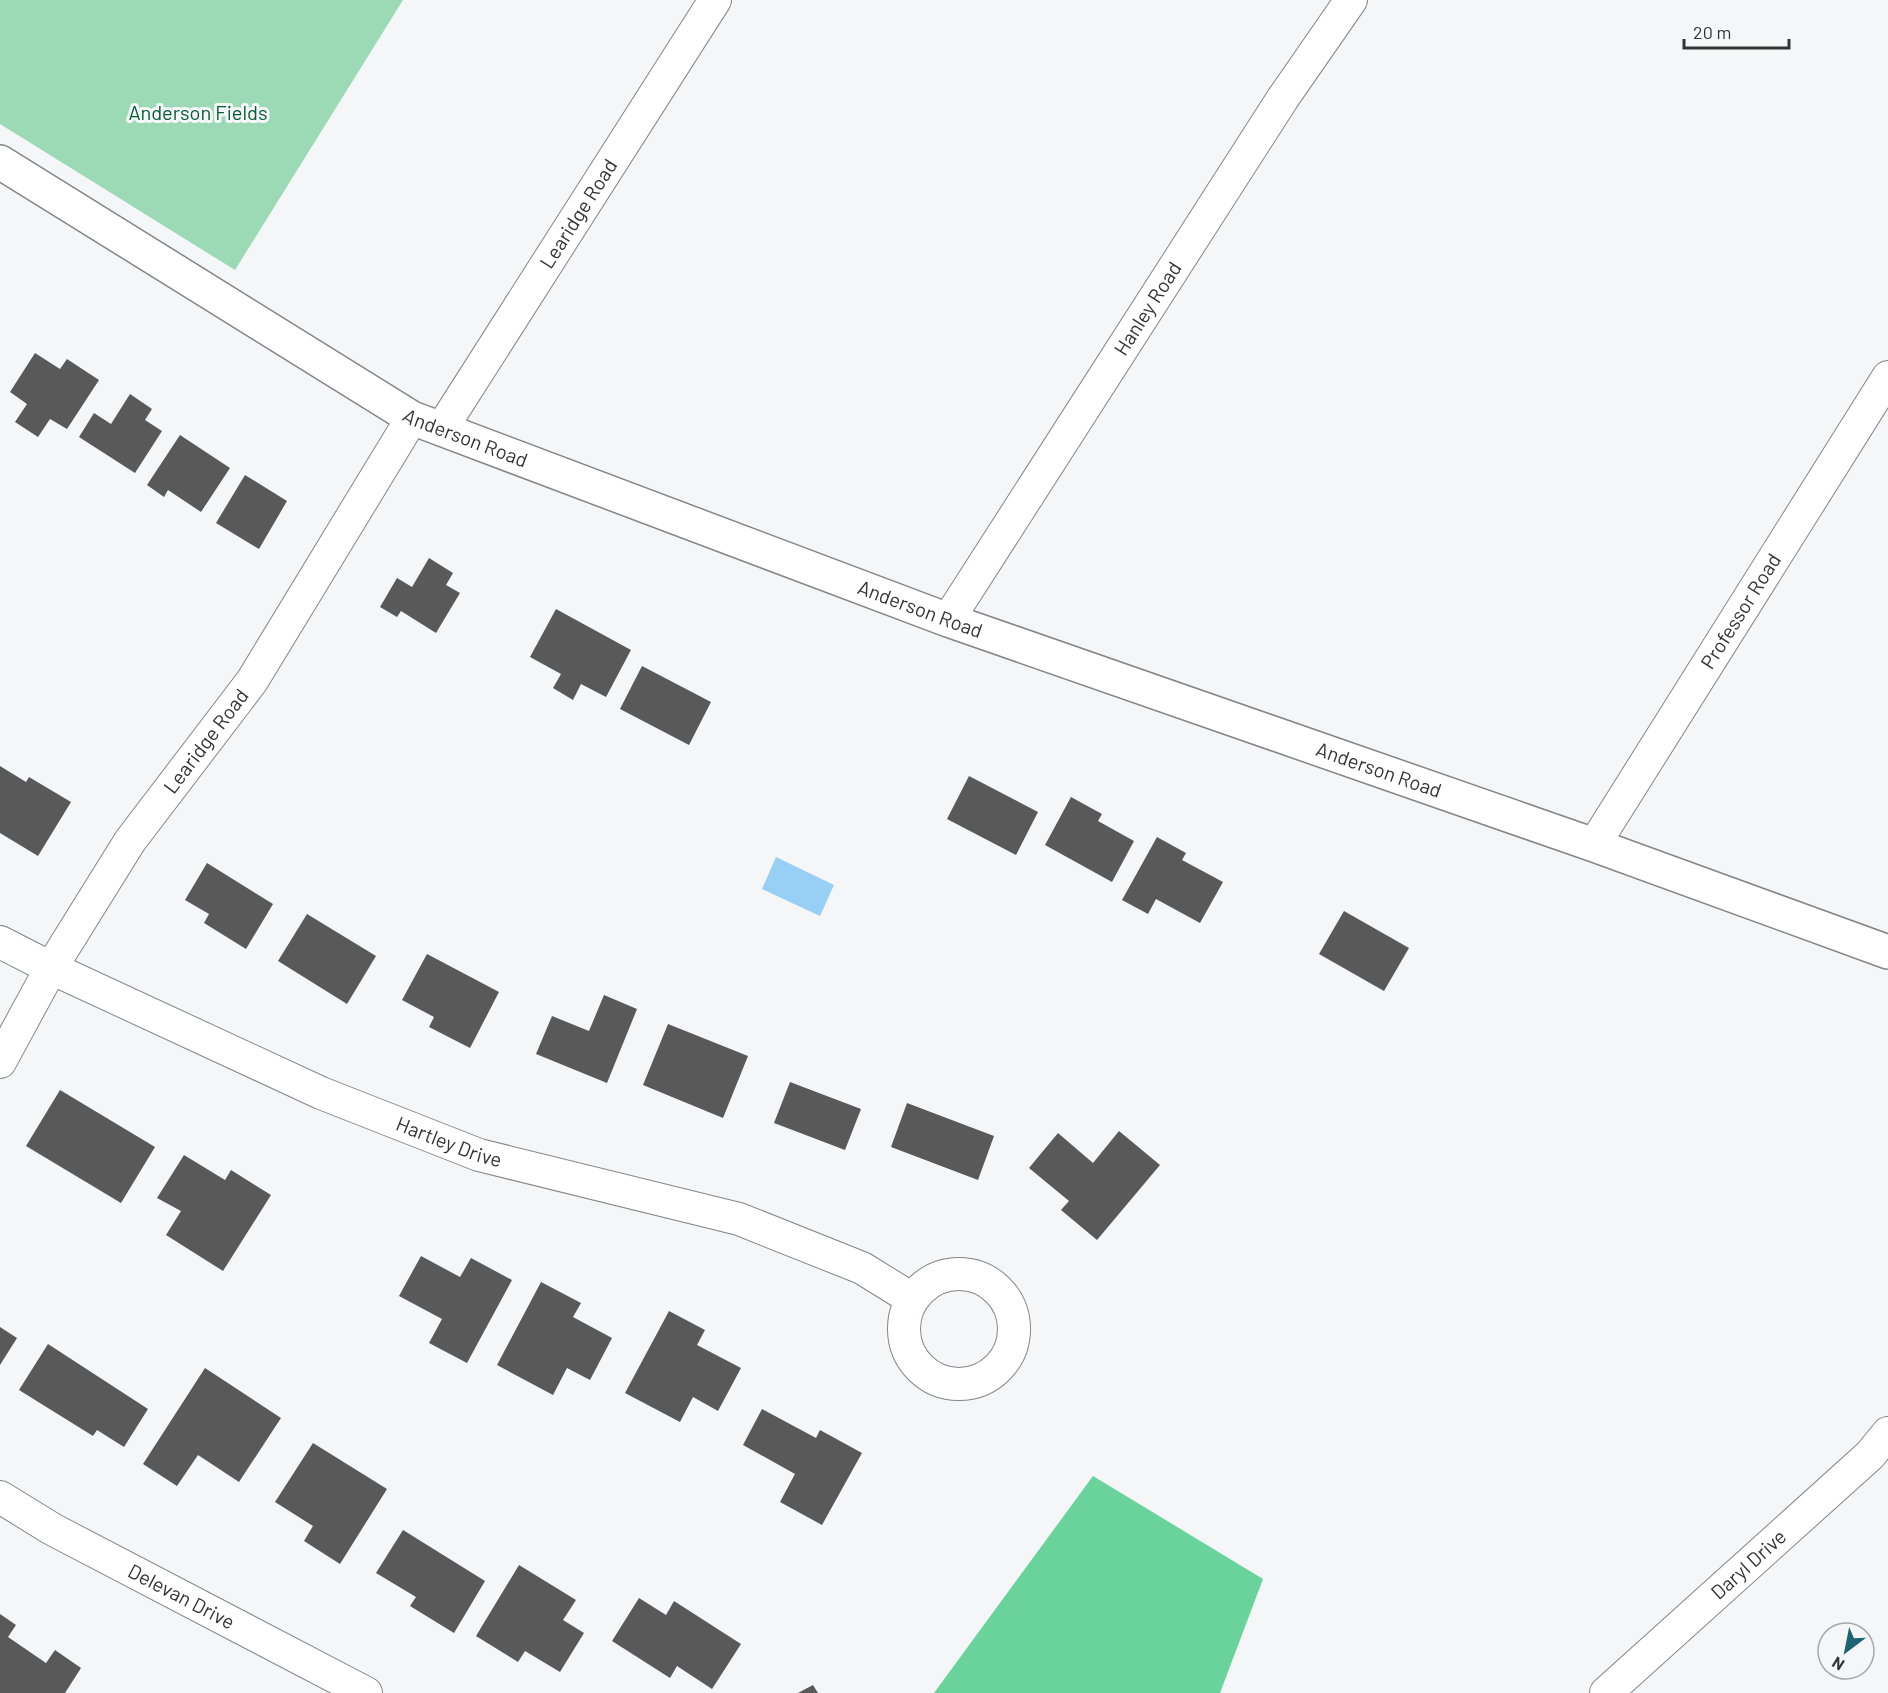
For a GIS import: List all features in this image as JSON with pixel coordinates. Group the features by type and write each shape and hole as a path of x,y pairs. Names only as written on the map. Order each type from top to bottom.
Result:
{"street":[{"name":"Learidge Road","path":"0,1062 51,968 130,841 252,681 715,0"},
{"name":"Hanley Road","path":"948,620 1283,98 1351,0"},
{"name":"Anderson Road","path":"0,162 427,423 948,620 1594,845 1888,952"},
{"name":"Professor Road","path":"1594,845 1888,377"},
{"name":"Hartley Drive","path":"0,942 51,968 321,1093 479,1155 739,1219 862,1268 912,1299"},
{"name":"Daryl Drive","path":"1606,1693 1869,1455 1888,1433"},
{"name":"Delevan Drive","path":"0,1497 52,1529 366,1693"}],"green space":[{"name":"Anderson Fields","path":"0,0 403,0 235,270 0,124"},
{"path":"1093,1476 1263,1579 1220,1693 934,1693"}],"water":[{"path":"776,857 834,885 820,916 762,889"}],"building":[{"path":"35,353 60,369 67,359 99,380 67,429 50,419 38,437 15,422 27,404 10,392"},
{"path":"130,394 152,409 145,420 162,431 135,473 79,437 94,413 111,424"},
{"path":"180,435 230,468 201,512 168,490 164,497 147,485"},
{"path":"245,475 287,501 259,549 216,523"},
{"path":"429,558 453,573 446,585 460,593 436,633 401,611 397,617 380,607 397,578 412,587"},
{"path":"556,609 631,650 606,697 581,684 573,700 553,688 561,674 530,657"},
{"path":"642,666 711,702 689,745 620,709"},
{"path":"0,766 26,782 29,777 71,802 38,856 0,833"},
{"path":"969,776 1038,812 1016,855 947,819"},
{"path":"1071,797 1102,814 1098,821 1134,841 1112,882 1045,845"},
{"path":"1157,837 1186,853 1182,860 1223,882 1200,923 1156,899 1148,914 1122,900"},
{"path":"207,863 273,904 246,949 204,923 209,914 185,900"},
{"path":"1344,911 1409,948 1384,991 1319,954"},
{"path":"307,914 376,956 347,1004 278,961"},
{"path":"427,954 499,992 470,1048 429,1027 434,1017 402,1000"},
{"path":"604,995 637,1009 607,1083 536,1054 552,1016 589,1031"},
{"path":"668,1024 748,1056 723,1118 643,1085"},
{"path":"790,1082 861,1109 845,1150 774,1123"},
{"path":"60,1090 155,1147 121,1203 26,1146"},
{"path":"907,1103 994,1136 978,1180 891,1147"},
{"path":"1119,1131 1160,1165 1097,1240 1061,1210 1069,1201 1029,1168 1058,1133 1093,1163"},
{"path":"184,1155 225,1180 231,1170 271,1195 223,1271 166,1235 181,1211 157,1198"},
{"path":"421,1256 460,1277 471,1258 512,1280 467,1363 429,1343 442,1319 399,1296"},
{"path":"541,1282 581,1303 573,1317 612,1338 590,1380 567,1368 553,1395 497,1365"},
{"path":"669,1311 705,1330 697,1345 741,1368 718,1411 693,1397 680,1422 625,1393"},
{"path":"0,1327 17,1338 0,1365"},
{"path":"48,1344 148,1409 124,1447 97,1430 93,1436 19,1390"},
{"path":"205,1368 281,1418 239,1482 198,1455 177,1486 143,1464"},
{"path":"762,1409 816,1438 820,1430 862,1453 822,1525 780,1502 795,1474 743,1445"},
{"path":"313,1443 387,1489 340,1564 304,1541 313,1526 275,1502"},
{"path":"403,1530 485,1581 454,1633 410,1606 416,1597 376,1573"},
{"path":"519,1565 576,1600 563,1620 584,1633 560,1672 525,1651 518,1662 476,1636"},
{"path":"639,1598 666,1615 674,1601 741,1644 712,1689 677,1666 670,1678 612,1641"},
{"path":"0,1614 16,1625 8,1637 46,1663 55,1650 81,1668 65,1693 0,1693"},
{"path":"813,1685 818,1693 798,1693"}]}
